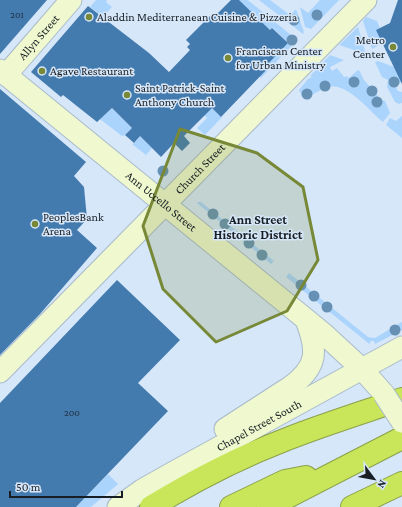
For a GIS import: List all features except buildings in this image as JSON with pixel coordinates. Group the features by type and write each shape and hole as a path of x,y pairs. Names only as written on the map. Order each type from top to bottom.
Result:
{"highway":[{"path":"151,507 199,479 255,452 393,396"},
{"path":"268,507 402,438"},
{"path":"231,507 263,491 290,480 311,476 325,477"},
{"path":"352,507 402,483"}],"street":[{"name":"Allyn Street","path":"3,72 71,0"},
{"name":"Church Street","path":"0,372 366,0"},
{"name":"Ann Uccello Street","path":"3,72 306,320 393,396 402,422"},
{"path":"186,464 211,438 290,387 307,373 313,361 314,353 311,334 306,320"},
{"name":"Chapel Street South","path":"118,507 142,490 186,464 402,347"}],"highlighted area":[{"path":"180,129 257,153 303,187 318,260 287,311 216,342 163,289 143,226"}],"shaded area":[{"path":"96,0 107,0 106,2 112,7 103,17 90,7"},
{"path":"239,0 249,1 296,39 296,41 261,78 259,76 267,65 288,43 273,28 270,30"},
{"path":"259,0 270,0 290,15 296,9 304,32 303,34"},
{"path":"320,0 339,0 311,29 305,27 300,7 308,13"},
{"path":"366,17 377,21 380,28 377,31 383,43 372,49 363,21"},
{"path":"358,27 365,51 363,53 339,45"},
{"path":"330,55 344,60 330,67 332,71 337,68 344,77 347,76 348,78 359,70 364,80 379,99 385,101 390,113 383,122 358,99 344,89 330,87 304,99 299,90"},
{"path":"378,61 394,67 402,82 395,85 398,91 402,92 402,103 399,104 395,102 387,87 388,80 382,77 375,62"},
{"path":"188,85 222,117 205,135 197,128 207,118 203,114"},
{"path":"112,108 152,148 146,155 132,144 139,138 130,130 122,136 100,119"},
{"path":"402,116 402,138 386,125 390,118 396,121"},
{"path":"201,202 274,261 271,264 197,203"},
{"path":"289,273 368,337 375,338 402,322 402,330 375,344 374,341 371,341 369,344 286,277"},
{"path":"108,474 118,484 91,507 76,507"}],"place":[{"name":"Aladdin Mediterranean Cuisine & Pizzeria","path":"89,17"},
{"name":"Metro Center","path":"393,47"},
{"name":"Franciscan Center for Urban Ministry","path":"228,58"},
{"name":"Agave Restaurant","path":"42,71"},
{"name":"Saint Patrick-Saint Anthony Church","path":"127,95"},
{"name":"PeoplesBank Arena","path":"35,224"}],"district":[{"name":"Ann Street Historic District","path":"258,226"}]}
